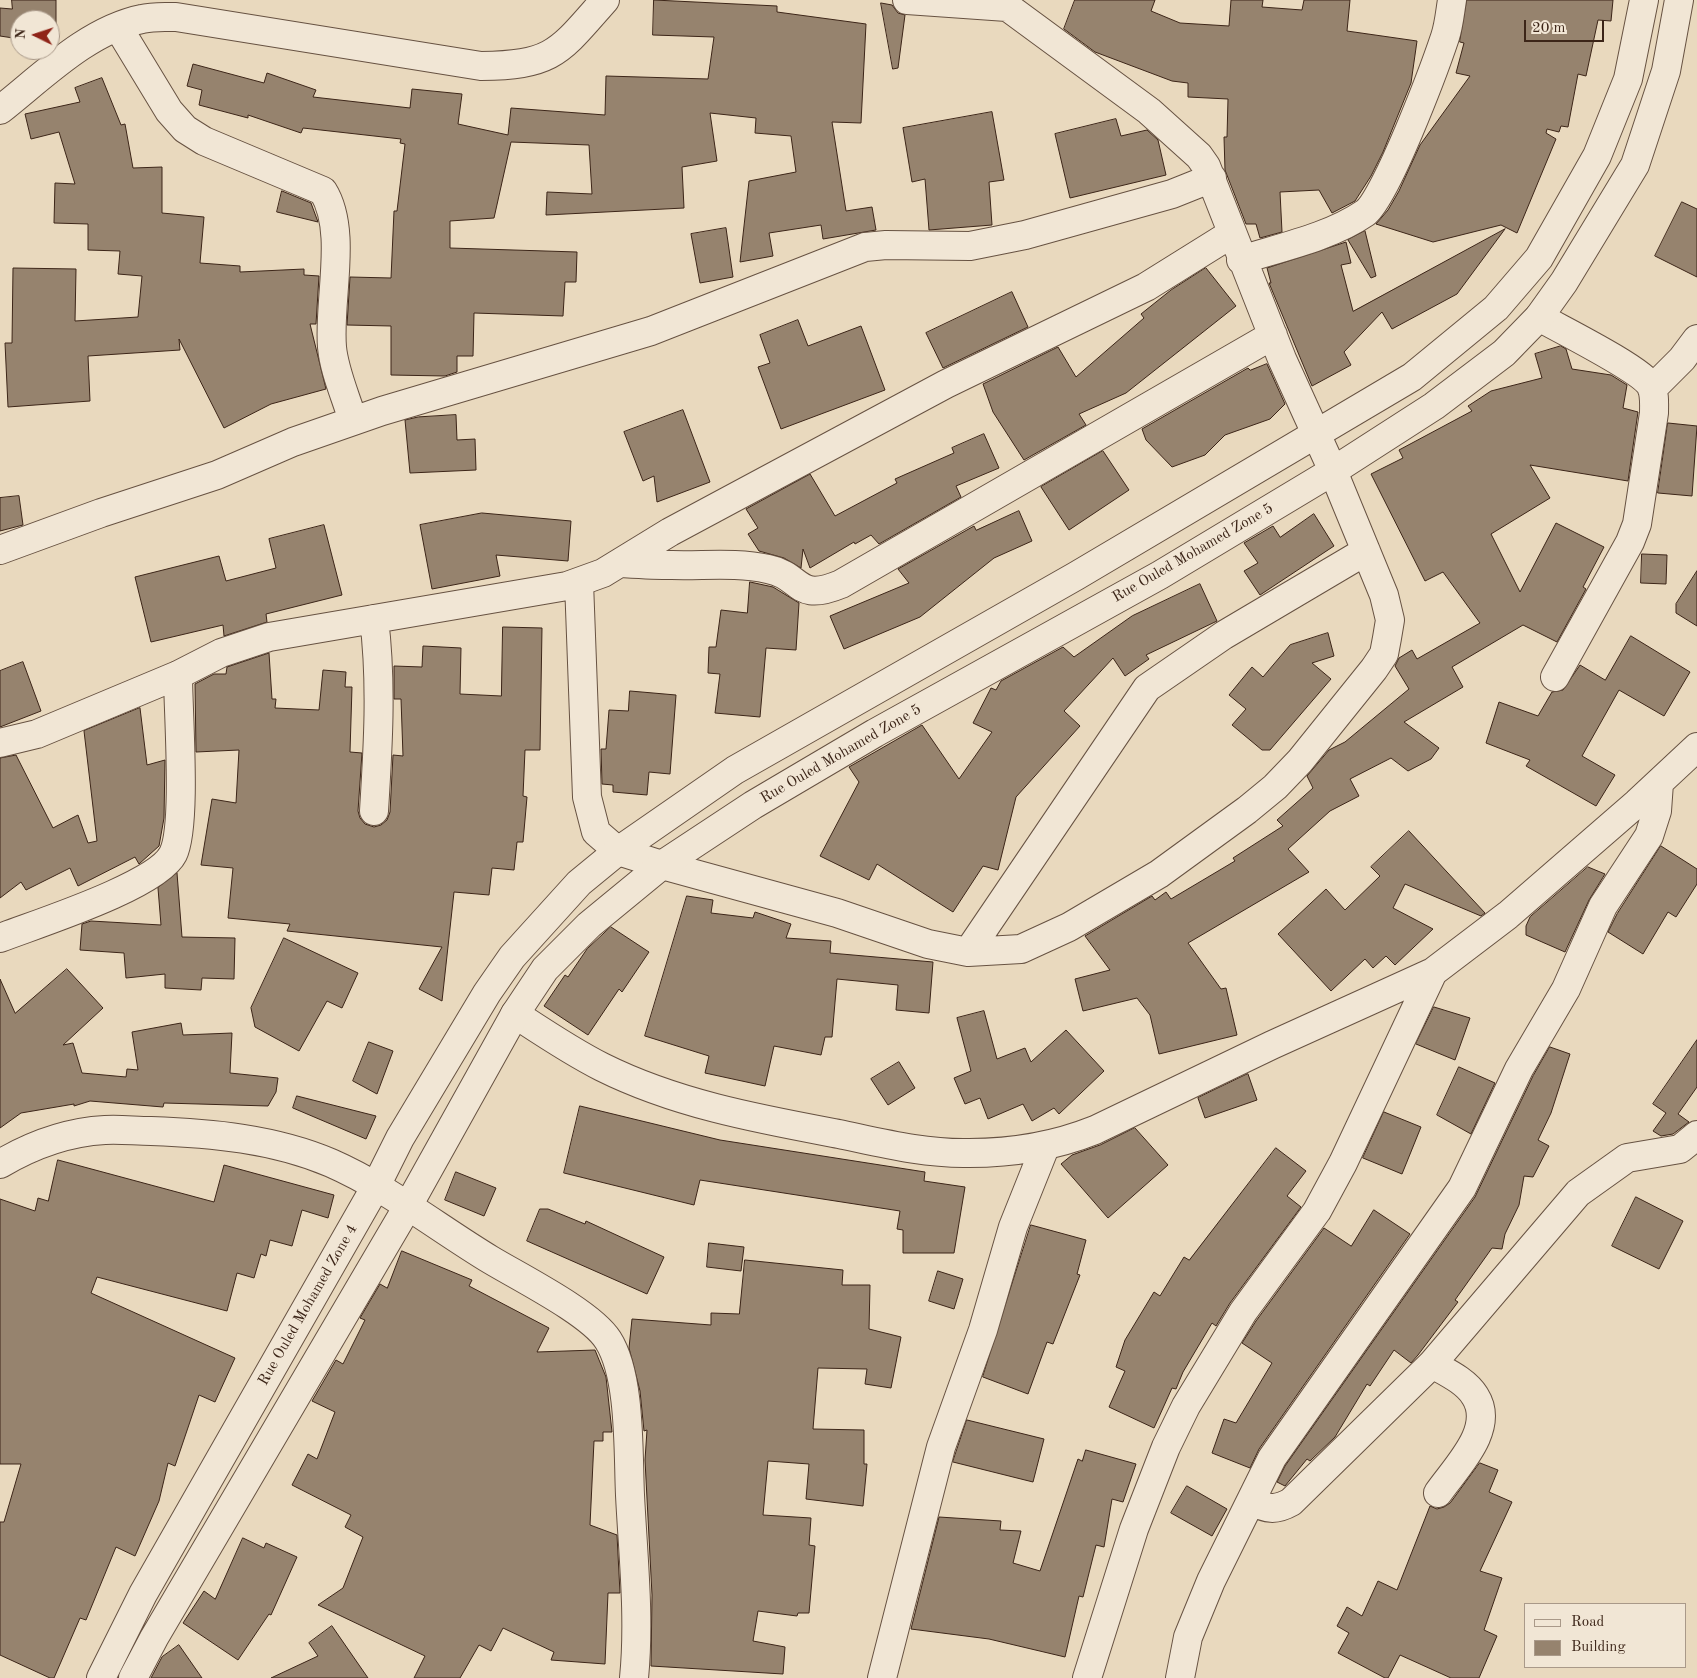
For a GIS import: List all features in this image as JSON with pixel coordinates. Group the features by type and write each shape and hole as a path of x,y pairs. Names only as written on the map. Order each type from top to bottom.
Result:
{"street":[{"path":"0,110 83,46 118,27 143,18 176,17 481,66 512,65 539,60 554,53 566,43 605,0"},
{"path":"579,582 587,797 596,832 618,850 662,865 838,912 928,944 968,952 990,953 1021,949 1069,927 1159,874 1247,810 1275,787 1300,761 1384,654 1390,620 1384,595 1333,471 1316,436 1241,260 1212,178 1199,156 1149,111 1002,4 907,0"},
{"path":"1241,260 1325,233 1366,212 1379,196 1418,108 1446,36 1452,0"},
{"path":"618,850 735,770 1076,576 1316,436 1412,377 1468,334 1496,308 1539,258 1597,156 1628,79 1644,0"},
{"name":"Rue Ouled Mohamed Zone 5","path":"515,1014 546,969 589,925 662,865 753,805 876,733 1160,575 1333,471 1434,406 1504,353 1539,317 1564,282 1635,165 1666,71 1679,0"},
{"path":"118,27 169,112 185,129 204,141 323,191 327,197 332,206 335,229 330,310 332,349 353,421"},
{"path":"0,550 101,513 217,475 293,442 353,421 651,331 865,247 886,245 970,246 1025,235 1172,194 1212,178"},
{"path":"0,743 36,734 178,676 221,653 269,637 567,586 603,573 670,532 946,384 1146,287 1231,234"},
{"path":"1539,317 1599,350 1646,380 1652,389 1654,413 1638,524 1630,542 1555,677"},
{"path":"622,563 671,565 734,564 769,569 806,590 824,591 841,584 1273,336"},
{"path":"1652,389 1682,359 1697,339"},
{"path":"968,952 1147,688 1224,636 1366,551"},
{"path":"374,619 379,656 379,729 374,811"},
{"path":"0,938 129,887 162,868 173,854 177,840 180,805 178,676"},
{"path":"133,1678 154,1638 408,1206 515,1014 603,1068 656,1089 735,1114 911,1149 969,1153 1044,1146 1070,1140 1095,1130 1272,1045 1433,972 1508,915 1659,783 1697,747"},
{"path":"1180,1678 1188,1637 1211,1580 1251,1501 1256,1486 1272,1458 1462,1188 1519,1069 1566,989 1603,906 1649,836 1657,812 1659,783"},
{"name":"Rue Ouled Mohamed Zone 4","path":"101,1678 148,1586 376,1186 400,1138 487,993 527,940 579,883 618,850"},
{"path":"1087,1678 1134,1529 1166,1447 1186,1406 1243,1312 1317,1211 1344,1164 1433,972"},
{"path":"0,1164 22,1151 58,1138 105,1130 187,1132 244,1139 292,1149 330,1163 376,1186 595,1323 609,1341 618,1363 625,1398 635,1590 634,1678"},
{"path":"1251,1501 1269,1509 1280,1508 1291,1502 1432,1364 1578,1192 1628,1158 1680,1149 1697,1134"},
{"path":"882,1678 941,1447 983,1330 1014,1227 1044,1146"},
{"path":"1432,1364 1460,1381 1475,1395 1483,1414 1476,1439 1438,1493"}],"building":[{"path":"12,0 56,0 56,10 10,10 10,38 0,36 0,8 12,9"},
{"path":"654,0 777,6 777,12 866,24 861,123 832,122 846,211 872,207 876,230 823,239 821,225 769,233 773,256 740,262 749,181 796,172 791,136 755,133 756,118 710,113 717,161 682,167 684,208 546,215 547,192 592,194 589,145 511,142 494,218 450,221 450,248 577,252 576,282 565,282 563,316 474,313 473,356 457,356 457,372 445,376 391,375 391,326 347,325 350,277 391,278 394,211 397,211 405,144 400,143 401,139 303,128 301,133 248,115 248,118 199,105 202,90 187,86 193,64 264,83 267,73 316,90 313,97 410,108 412,89 462,94 458,124 508,135 511,108 605,115 606,76 708,79 714,37 653,35"},
{"path":"1075,0 1155,0 1151,11 1180,23 1229,26 1231,0 1263,0 1262,7 1302,10 1304,0 1350,0 1347,31 1417,41 1411,83 1383,152 1355,201 1332,213 1319,190 1280,192 1282,232 1260,238 1256,224 1246,224 1225,170 1224,137 1227,137 1228,99 1188,97 1188,83 1172,81 1095,52 1064,29"},
{"path":"1467,0 1613,0 1611,21 1598,20 1586,76 1578,74 1568,127 1561,126 1559,132 1547,129 1546,133 1556,139 1517,233 1501,225 1433,242 1376,224 1388,210 1399,191 1420,145 1470,76 1456,73 1464,43 1460,42"},
{"path":"881,3 892,5 898,13 905,15 898,68 893,69"},
{"path":"102,78 121,125 125,124 133,168 162,167 162,213 204,217 200,263 240,266 240,272 304,269 304,275 319,276 316,324 310,324 326,389 271,404 224,428 179,339 180,350 88,356 90,401 8,407 5,343 12,343 13,268 76,269 75,321 138,317 142,276 118,274 120,251 88,250 88,224 54,223 55,183 75,184 59,132 31,139 25,114 80,102 75,88"},
{"path":"992,112 1004,180 989,182 992,225 929,230 925,179 912,182 903,128"},
{"path":"1116,119 1121,136 1147,130 1158,140 1166,175 1070,198 1055,134"},
{"path":"282,191 311,203 318,222 277,212"},
{"path":"1682,202 1697,209 1697,277 1655,256"},
{"path":"726,228 733,277 700,283 691,234"},
{"path":"1505,229 1457,294 1392,329 1382,312 1344,352 1351,365 1312,386 1269,283 1271,283 1267,268 1346,242 1351,263 1341,265 1353,311"},
{"path":"1365,231 1376,276 1371,278 1348,240"},
{"path":"1206,268 1236,306 1126,393 1079,414 1086,425 1024,460 993,412 983,384 1058,347 1076,377 1144,318 1141,314 1171,290"},
{"path":"1012,292 1028,327 943,368 926,333"},
{"path":"798,320 808,346 861,326 885,390 781,429 758,367 770,363 760,335"},
{"path":"1561,346 1566,349 1572,369 1611,375 1627,385 1623,408 1638,412 1628,481 1530,465 1550,498 1491,534 1520,592 1556,523 1604,547 1583,587 1586,589 1557,642 1523,625 1452,667 1463,687 1404,722 1439,748 1431,759 1408,771 1391,758 1350,779 1359,796 1330,811 1288,849 1309,872 1188,943 1221,989 1226,988 1237,1035 1159,1054 1150,1015 1137,998 1083,1011 1075,979 1110,970 1085,936 1152,896 1155,900 1166,892 1171,899 1235,861 1233,858 1283,826 1277,820 1313,788 1307,776 1329,750 1345,742 1409,689 1395,666 1399,658 1412,650 1417,659 1480,623 1443,572 1425,581 1371,474 1403,458 1399,450 1472,411 1468,406 1491,391 1542,378 1535,354"},
{"path":"1267,364 1285,404 1270,419 1225,435 1205,455 1172,467 1146,440 1142,429 1248,368 1250,370"},
{"path":"683,410 710,482 657,502 654,476 643,481 624,432"},
{"path":"456,415 457,440 475,439 476,470 410,473 405,420 418,417"},
{"path":"1668,423 1697,426 1692,496 1658,493"},
{"path":"984,434 999,468 956,486 961,497 879,544 871,535 855,544 854,542 810,568 803,549 801,568 784,558 759,551 748,534 758,528 746,509 810,474 835,516 897,483 895,479 954,453 952,448"},
{"path":"1103,451 1129,490 1069,530 1041,487"},
{"path":"19,496 23,525 0,531 0,498"},
{"path":"1019,511 1032,541 994,558 920,617 844,649 830,616 909,583 898,569 974,526 976,530"},
{"path":"482,513 571,521 568,561 496,555 500,576 432,589 420,525"},
{"path":"1314,514 1334,546 1260,595 1244,571 1258,563 1244,543 1273,526 1280,537"},
{"path":"324,525 342,595 266,614 267,622 224,636 223,625 151,642 135,577 219,556 226,581 276,568 269,539"},
{"path":"1642,554 1667,555 1666,584 1641,583"},
{"path":"1697,571 1697,626 1676,613 1676,604"},
{"path":"750,582 773,587 799,603 796,650 766,648 760,717 715,713 720,674 708,673 709,647 716,647 721,610 747,613"},
{"path":"1200,584 1217,621 1146,655 1149,659 1125,676 1113,658 1064,711 1080,726 1016,797 998,870 983,866 953,912 877,864 869,880 820,856 859,782 849,767 922,725 959,779 992,732 973,723 991,688 996,690 1001,681 1063,647 1074,657 1132,616"},
{"path":"503,627 542,628 540,750 525,750 523,796 527,797 523,842 517,842 514,870 492,868 489,895 454,892 442,1001 419,989 442,947 287,931 290,924 228,918 233,868 201,865 212,799 236,803 239,750 196,752 195,684 214,674 226,674 227,667 269,653 272,699 276,699 275,708 319,710 323,670 346,672 345,687 352,687 350,752 362,753 358,811 360,818 365,824 374,827 381,825 387,820 390,812 393,755 403,756 401,699 394,699 394,666 422,667 423,646 461,648 460,694 501,696"},
{"path":"1328,633 1334,656 1312,663 1331,679 1270,750 1262,750 1232,725 1246,709 1229,695 1252,667 1263,677 1290,645"},
{"path":"1631,636 1690,672 1664,716 1619,690 1582,756 1615,775 1596,806 1526,766 1530,760 1486,743 1499,702 1538,716 1552,692 1563,690 1580,665 1605,680"},
{"path":"23,662 41,711 0,727 0,671"},
{"path":"630,691 676,695 670,774 649,772 647,795 613,792 613,785 602,784 601,749 606,749 609,710 628,711"},
{"path":"140,708 147,765 165,760 164,818 159,846 139,864 135,857 78,886 70,868 26,890 21,882 0,898 0,758 16,755 53,828 78,815 88,843 97,841 84,731"},
{"path":"1409,831 1485,913 1481,916 1405,884 1393,908 1433,929 1395,965 1386,956 1373,968 1365,959 1331,991 1278,934 1326,889 1345,910 1380,876 1371,867"},
{"path":"1661,846 1697,869 1697,884 1676,917 1668,912 1643,954 1608,932 1617,914"},
{"path":"1588,867 1605,874 1589,900 1565,952 1526,935 1526,926 1530,917"},
{"path":"177,873 182,937 235,938 234,979 202,978 201,990 165,988 165,974 126,978 124,953 80,950 82,924 91,921 161,925 158,888"},
{"path":"687,896 713,900 711,913 753,918 755,912 791,924 786,938 831,941 830,953 933,962 929,1013 896,1010 898,985 837,979 832,1037 825,1037 821,1055 774,1046 765,1086 705,1073 709,1056 645,1036"},
{"path":"611,927 649,952 622,992 619,989 588,1035 544,1006 565,975 568,977 587,949"},
{"path":"284,938 358,973 342,1008 327,1001 299,1051 255,1027 251,1008"},
{"path":"67,969 103,1008 63,1045 73,1043 82,1073 126,1077 127,1069 138,1070 132,1032 181,1023 183,1035 232,1033 230,1073 278,1078 276,1092 268,1106 164,1103 163,1107 90,1101 74,1106 74,1104 21,1113 0,1128 0,979 15,1013"},
{"path":"1434,1007 1470,1018 1455,1060 1416,1044"},
{"path":"984,1011 997,1059 1025,1048 1031,1062 1066,1030 1104,1071 1059,1114 1054,1108 1032,1121 1023,1104 988,1119 980,1098 965,1104 954,1078 971,1071 957,1018"},
{"path":"1697,1040 1697,1087 1678,1114 1689,1122 1673,1134 1661,1136 1653,1131 1666,1113 1653,1104"},
{"path":"369,1042 393,1051 377,1094 353,1081"},
{"path":"1550,1047 1570,1054 1551,1113 1538,1140 1549,1146 1533,1177 1524,1176 1519,1205 1505,1234 1502,1249 1492,1248 1455,1300 1458,1302 1411,1363 1394,1350 1370,1386 1367,1384 1335,1437 1310,1461 1307,1459 1285,1486 1277,1482 1285,1466 1475,1197 1533,1076"},
{"path":"899,1062 915,1088 888,1105 871,1079"},
{"path":"1459,1067 1495,1083 1471,1134 1437,1115"},
{"path":"1248,1074 1257,1100 1205,1118 1198,1098"},
{"path":"297,1096 376,1116 366,1139 293,1108"},
{"path":"580,1106 720,1140 925,1172 924,1181 965,1187 954,1253 903,1253 903,1230 897,1229 900,1211 700,1180 694,1205 564,1173"},
{"path":"1384,1112 1421,1127 1402,1174 1363,1158"},
{"path":"1135,1128 1168,1165 1108,1218 1061,1164 1072,1155 1100,1145"},
{"path":"1276,1148 1306,1171 1287,1196 1301,1207 1230,1303 1216,1326 1212,1323 1183,1372 1176,1389 1172,1388 1154,1428 1109,1407 1125,1371 1116,1367 1125,1340 1154,1292 1160,1296 1184,1257 1189,1260"},
{"path":"58,1160 214,1202 224,1165 334,1195 328,1218 302,1210 292,1246 270,1240 266,1256 261,1254 254,1278 237,1273 227,1311 97,1277 91,1293 235,1358 215,1402 199,1395 175,1466 168,1463 159,1501 135,1556 116,1547 86,1620 80,1618 54,1678 50,1678 0,1655 0,1522 4,1522 21,1464 0,1464 0,1199 35,1211 38,1198 48,1201"},
{"path":"456,1172 496,1188 484,1216 445,1200"},
{"path":"1636,1197 1683,1221 1659,1269 1612,1246"},
{"path":"540,1209 548,1209 585,1224 586,1221 664,1257 647,1294 527,1241"},
{"path":"1374,1210 1410,1234 1259,1449 1250,1468 1212,1453 1224,1419 1236,1423 1272,1363 1242,1343 1256,1321 1324,1228 1351,1246"},
{"path":"1031,1225 1086,1240 1077,1274 1080,1275 1053,1344 1047,1342 1028,1394 983,1377"},
{"path":"709,1243 744,1247 741,1271 707,1267"},
{"path":"402,1251 472,1280 469,1286 549,1328 537,1352 595,1350 606,1377 612,1432 603,1432 603,1441 594,1441 590,1525 617,1535 620,1593 608,1593 605,1664 551,1660 554,1652 503,1628 491,1651 479,1645 460,1678 414,1678 425,1656 318,1605 343,1588 363,1537 345,1527 351,1515 292,1485 308,1454 317,1459 335,1412 312,1401 336,1360 343,1364 365,1320 360,1318 380,1284 387,1288"},
{"path":"745,1260 843,1270 842,1285 870,1285 869,1329 901,1337 891,1388 865,1384 867,1369 818,1368 813,1429 864,1430 864,1464 867,1464 863,1506 806,1499 809,1464 768,1461 763,1515 811,1518 809,1545 815,1546 809,1613 798,1613 797,1616 758,1611 753,1641 785,1647 783,1674 651,1666 652,1595 645,1460 647,1430 644,1431 640,1391 629,1348 632,1319 711,1325 711,1313 739,1314"},
{"path":"938,1271 963,1279 954,1309 929,1301"},
{"path":"967,1420 1044,1439 1033,1482 953,1462"},
{"path":"1086,1450 1136,1464 1123,1502 1112,1499 1104,1547 1096,1545 1083,1597 1079,1596 1065,1657 989,1639 911,1629 939,1517 1001,1521 1000,1530 1021,1531 1013,1563 1040,1571 1078,1459 1082,1461"},
{"path":"1480,1463 1498,1470 1489,1492 1512,1502 1480,1571 1502,1578 1484,1630 1497,1636 1479,1678 1451,1678 1400,1655 1388,1678 1385,1678 1338,1653 1349,1633 1337,1626 1347,1607 1362,1616 1378,1581 1397,1590 1430,1506 1437,1509 1450,1503"},
{"path":"1187,1486 1227,1509 1212,1536 1171,1513"},
{"path":"243,1538 264,1548 266,1543 297,1557 271,1615 269,1614 238,1660 183,1623 204,1591 215,1599"},
{"path":"332,1626 368,1678 271,1678 318,1656 309,1643"},
{"path":"179,1645 202,1678 151,1678 162,1657"}]}
